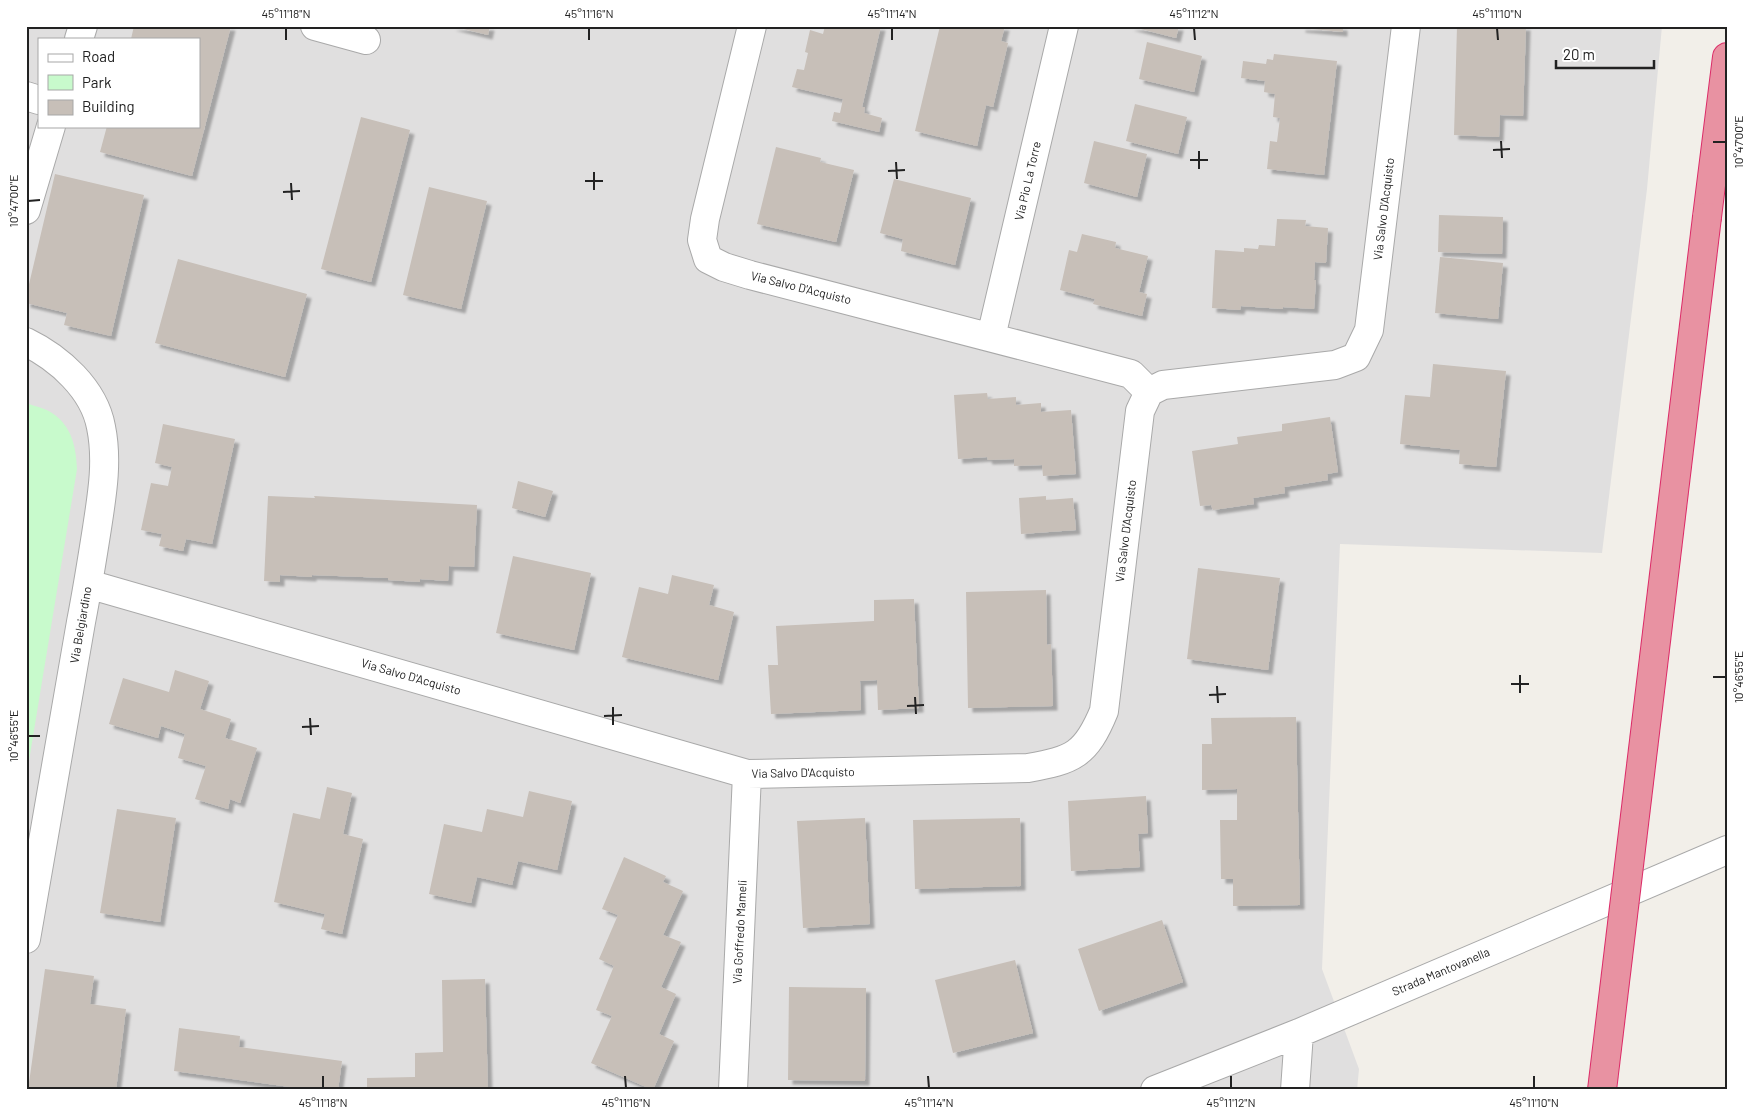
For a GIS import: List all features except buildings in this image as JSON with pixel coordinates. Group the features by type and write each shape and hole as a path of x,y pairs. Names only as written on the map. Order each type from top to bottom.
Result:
{"highway":[{"path":"1602,1090 1727,57"}],"street":[{"path":"79,38 83,26"},
{"path":"315,26 366,40"},
{"name":"Via Salvo D'Acquisto","path":"752,26 702,240 708,259 724,267 750,275 1131,374 1149,392"},
{"name":"Via Pio La Torre","path":"991,337 1064,26"},
{"name":"Via Salvo D'Acquisto","path":"88,584 747,774 1028,768 1056,763 1079,752 1096,732 1104,711 1140,411 1149,392 1163,384 1335,365 1356,357 1369,330 1406,26"},
{"path":"26,96 38,100"},
{"path":"26,210 50,128"},
{"name":"Via Belgiardino","path":"26,342 62,365 80,385 93,404 101,426 104,452 104,479 88,584 26,939"},
{"name":"Via Goffredo Mameli","path":"733,1090 747,774"},
{"name":"Strada Mantovanella","path":"1155,1090 1299,1033 1727,850"},
{"path":"1295,1090 1299,1033"}],"shaded area":[{"path":"26,26 1662,26 1647,189 1602,553 1340,544 1322,969 1359,1069 1357,1090 26,1090"}],"green space":[{"path":"26,403 49,411 64,424 72,438 77,469 26,779"}]}
